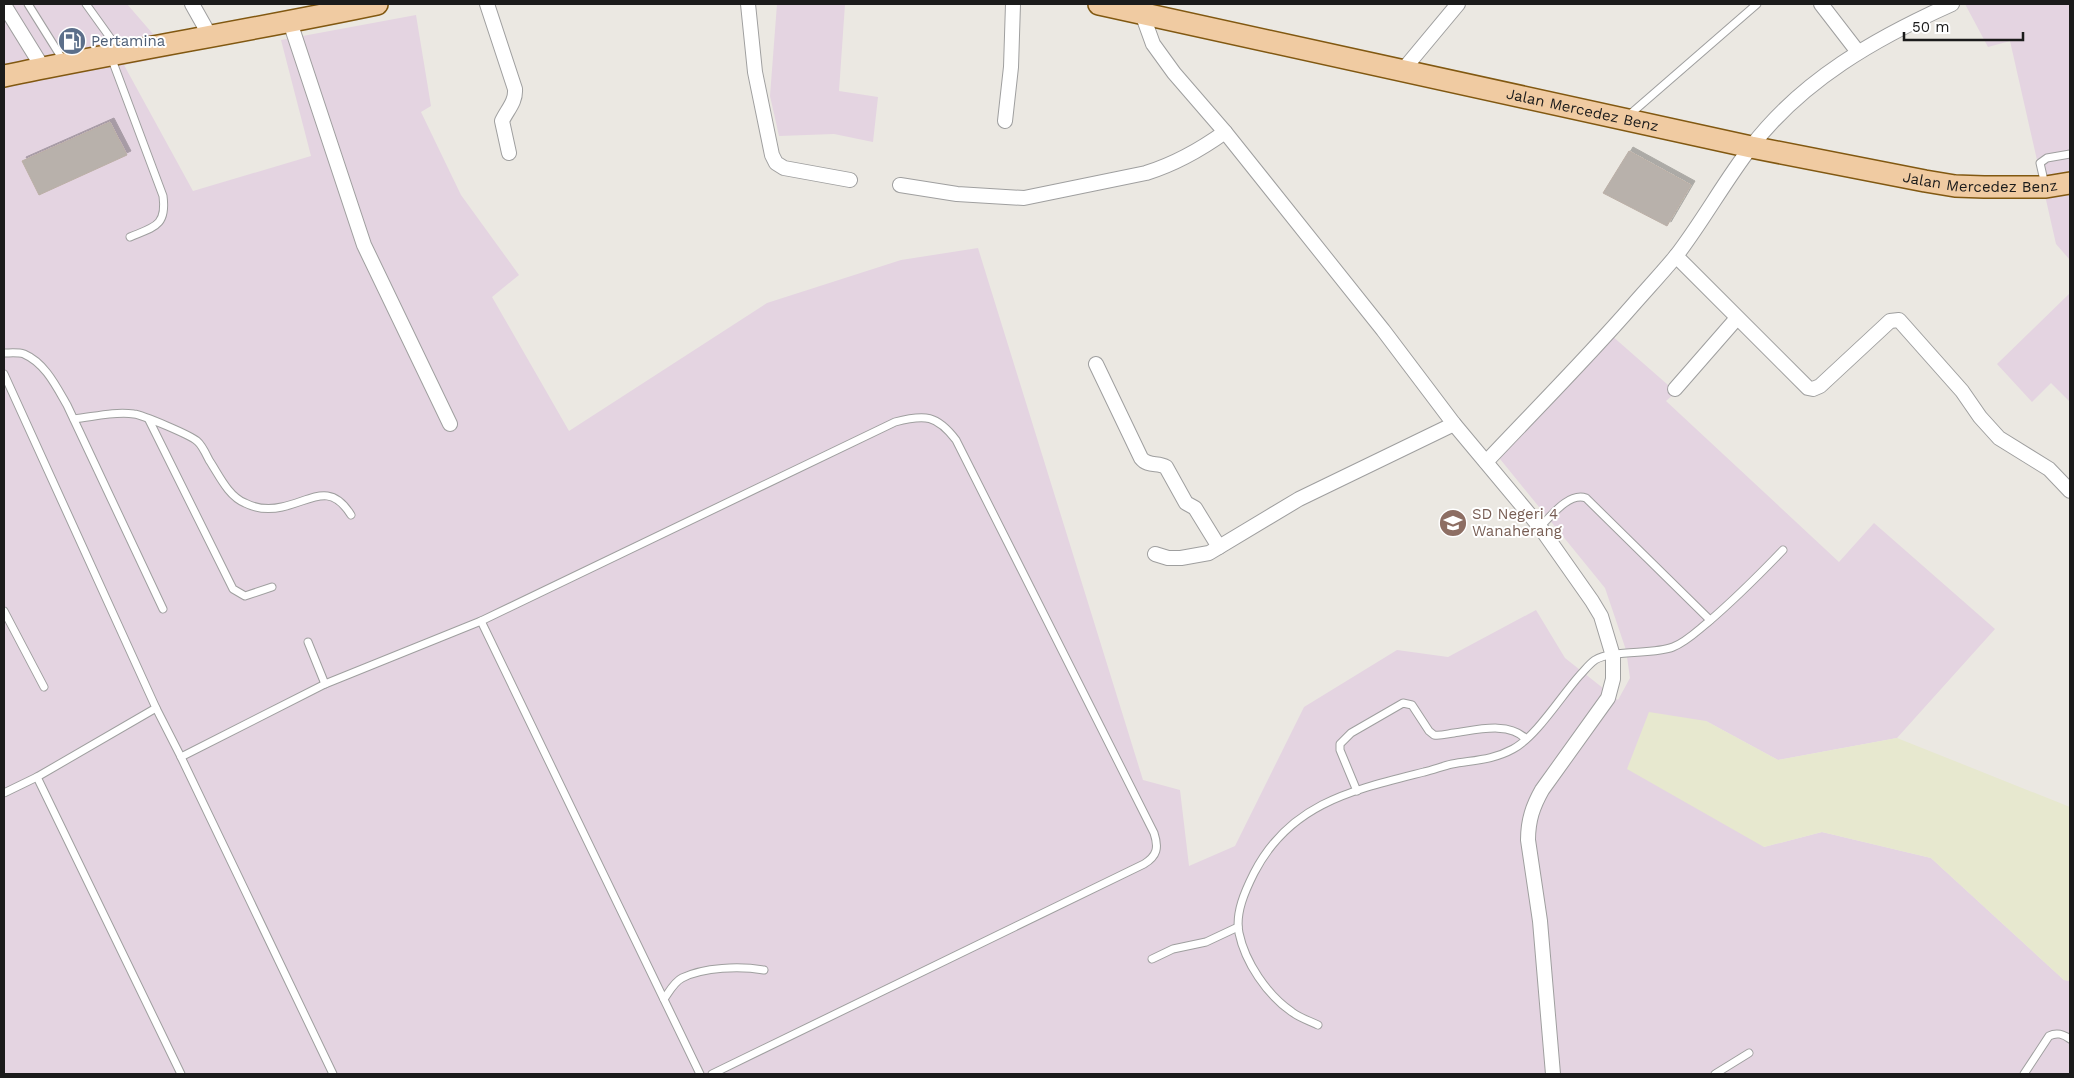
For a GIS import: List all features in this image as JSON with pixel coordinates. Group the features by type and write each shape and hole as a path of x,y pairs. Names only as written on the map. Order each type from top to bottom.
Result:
{"main road":[{"path":"4,76 115,53 290,22 321,9 377,4"},
{"name":"Jalan Mercedez Benz","path":"1099,4 1140,8 1403,70 1751,147 1954,186 2046,187 2070,183"}],"street":[{"path":"192,4 210,36"},
{"path":"487,4 515,89 516,96 502,121 509,153"},
{"path":"748,4 755,72 772,155 776,163 784,168 850,180"},
{"path":"1006,121 1011,67 1013,4"},
{"path":"1403,70 1458,4"},
{"path":"1821,4 1858,52"},
{"path":"1486,462 1603,339 1676,256 1751,147 1800,93 1858,52 1882,38 1952,4"},
{"path":"4,5 43,68"},
{"path":"1140,8 1153,44 1174,73 1225,132 1383,330 1454,424 1540,527 1592,600 1600,616 1613,656 1612,679 1608,698 1542,790 1534,804 1528,828 1528,840 1540,921 1553,1074"},
{"path":"290,22 364,244 450,424"},
{"path":"900,186 957,194 1024,198 1146,173 1165,167 1211,142 1225,132"},
{"path":"1676,256 1804,386 1812,389 1820,386 1890,321 1899,320 1962,390 1980,417 1999,438 2049,469 2070,491"},
{"path":"1675,389 1737,318"},
{"path":"1096,364 1141,458 1149,464 1163,465 1166,468 1186,503 1195,508 1219,547"},
{"path":"1155,554 1168,558 1202,556 1299,499 1454,424"}],"lane":[{"path":"28,4 64,63"},
{"path":"86,4 115,53 163,196 164,209 160,222 130,237"},
{"path":"1624,119 1757,4"},
{"path":"2046,187 2040,163 2047,158 2070,154"},
{"path":"4,352 22,354 40,364 54,383 74,419 163,609"},
{"path":"4,374 156,708 333,1074"},
{"path":"74,419 118,413 134,414 197,441 227,489 243,503 264,509 282,507 324,494 334,497 344,504 351,515"},
{"path":"181,757 326,684 480,621 895,422 922,416 945,426 956,440 1154,833 1158,845 1156,853 1152,859 1144,864 712,1074"},
{"path":"149,420 233,589 244,596 272,587"},
{"path":"1540,527 1571,498 1579,495 1586,498 1710,620"},
{"path":"1318,1025 1293,1014 1276,999 1248,959 1241,943 1238,928 1245,893 1264,855 1277,837 1291,824 1327,802 1389,780 1452,764 1486,760 1510,750 1526,740 1566,690 1591,663 1597,659 1613,656 1672,648 1689,638 1745,590 1783,550"},
{"path":"4,611 6,624 44,686"},
{"path":"480,621 700,1074"},
{"path":"308,642 326,684"},
{"path":"1357,791 1340,750 1340,744 1351,733 1403,703 1412,705 1429,731 1434,735 1492,728 1518,733 1526,740"},
{"path":"4,793 37,777 156,708"},
{"path":"37,777 181,1074"},
{"path":"1152,959 1173,949 1206,942 1238,928"},
{"path":"664,999 675,983 681,978 690,975 733,967 764,970"},
{"path":"2024,1074 2049,1036 2055,1033 2070,1039"},
{"path":"1715,1074 1749,1054"}],"shaded area":[{"path":"4,4 127,4 172,56 124,65 193,191 311,156 281,40 416,15 431,106 421,112 461,195 519,275 492,297 569,431 767,303 901,260 978,248 1143,780 1180,790 1189,866 1235,846 1304,707 1397,650 1448,657 1536,610 1565,658 1618,700 1630,678 1626,650 1605,588 1496,454 1611,335 1676,392 1666,401 1839,562 1874,523 1995,629 1897,738 1778,760 1706,721 1764,847 1822,832 1931,858 2064,980 2070,981 2070,1074 4,1074"},
{"path":"777,4 845,4 839,91 878,97 873,142 834,134 779,136 770,96"},
{"path":"1965,4 2070,4 2070,260 2056,244 2010,41 1988,47"},
{"path":"2070,293 2070,402 2051,383 2032,402 1997,364"}],"green space":[{"path":"1649,712 1706,721 1778,760 1897,738 2070,807 2070,981 2064,980 1931,858 1822,832 1764,847 1627,769"}],"building":[{"path":"110,122 127,155 39,195 22,161"},
{"path":"1629,151 1691,185 1667,226 1603,193"}],"place":[{"name":"Pertamina","path":"72,41"},
{"name":"SD Negeri 4 Wanaherang","path":"1453,523"}]}
